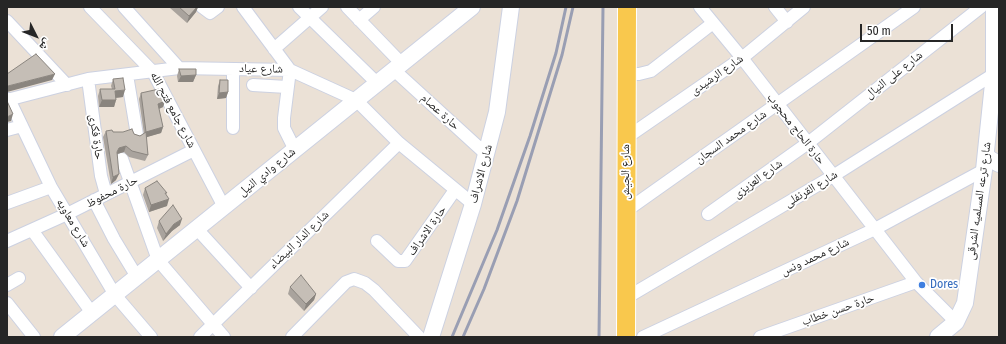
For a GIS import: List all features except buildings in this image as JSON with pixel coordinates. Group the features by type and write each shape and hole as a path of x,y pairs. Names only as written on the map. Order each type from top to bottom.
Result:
{"main road":[{"name":"شارع الجيش","path":"626,337 627,7"}],"street":[{"name":"شارع جامع فتح الله","path":"90,7 153,72 224,207"},
{"path":"124,7 179,68"},
{"path":"202,7 210,13 218,7"},
{"path":"244,7 290,70 284,128 295,150"},
{"path":"299,7 377,83"},
{"path":"274,49 322,7"},
{"name":"حارة عصام","path":"347,7 398,67 486,154"},
{"path":"359,20 374,7"},
{"name":"شارع الاشراف","path":"430,337 473,204 497,112 511,7"},
{"name":"حارة الحاج محجوب","path":"700,7 742,58 916,282 956,329"},
{"path":"775,7 787,22"},
{"name":"شارع الرشيدى","path":"626,138 742,58 804,7"},
{"name":"شارع محمد السجان","path":"626,211 914,7"},
{"name":"شارع على النيال","path":"808,143 981,7"},
{"name":"شارع ترعه المسلميه الشرقى","path":"938,337 956,329 965,303 990,163 994,74 994,7"},
{"name":"شارع وادي النيل","path":"70,335 92,313 115,294 471,8"},
{"path":"7,21 66,85"},
{"path":"626,74 639,74 651,71 713,23"},
{"name":"شارع عياد","path":"8,100 88,79 179,68 290,70 356,100 399,144 473,204"},
{"path":"233,69 233,128"},
{"name":"شارع القرنفلى","path":"626,298 833,176 994,74"},
{"path":"127,75 137,135"},
{"name":"حارة فكرى","path":"88,79 101,176 106,194"},
{"path":"253,85 288,87"},
{"name":"شارع معاويه","path":"8,100 51,187 115,294 151,337"},
{"path":"7,130 22,126"},
{"name":"شارع العزيزى","path":"708,214 808,143"},
{"name":"شارع الدار البيضاء","path":"200,337 399,144"},
{"name":"حارة محفوظ","path":"7,241 67,214 194,150"},
{"path":"122,159 158,260 224,337"},
{"name":"شارع محمد ونس","path":"643,337 875,230 990,163"},
{"path":"7,203 51,187"},
{"name":"حارة الاشراف","path":"377,241 398,261 405,261 455,190"},
{"path":"94,200 114,239 137,277"},
{"path":"197,229 251,288"},
{"path":"32,230 92,313"},
{"path":"7,286 19,278"},
{"path":"297,335 346,282 354,279 365,283 374,290 419,337"},
{"name":"حارة حسن خطاب","path":"760,337 916,282"},
{"path":"7,303 34,337"}],"railway":[{"path":"452,337 497,230 530,136 556,53 566,7"},
{"path":"463,337 484,289 517,201 562,55 573,7"},
{"path":"599,337 603,7"}],"place":[{"name":"Dores","path":"922,285"}]}
